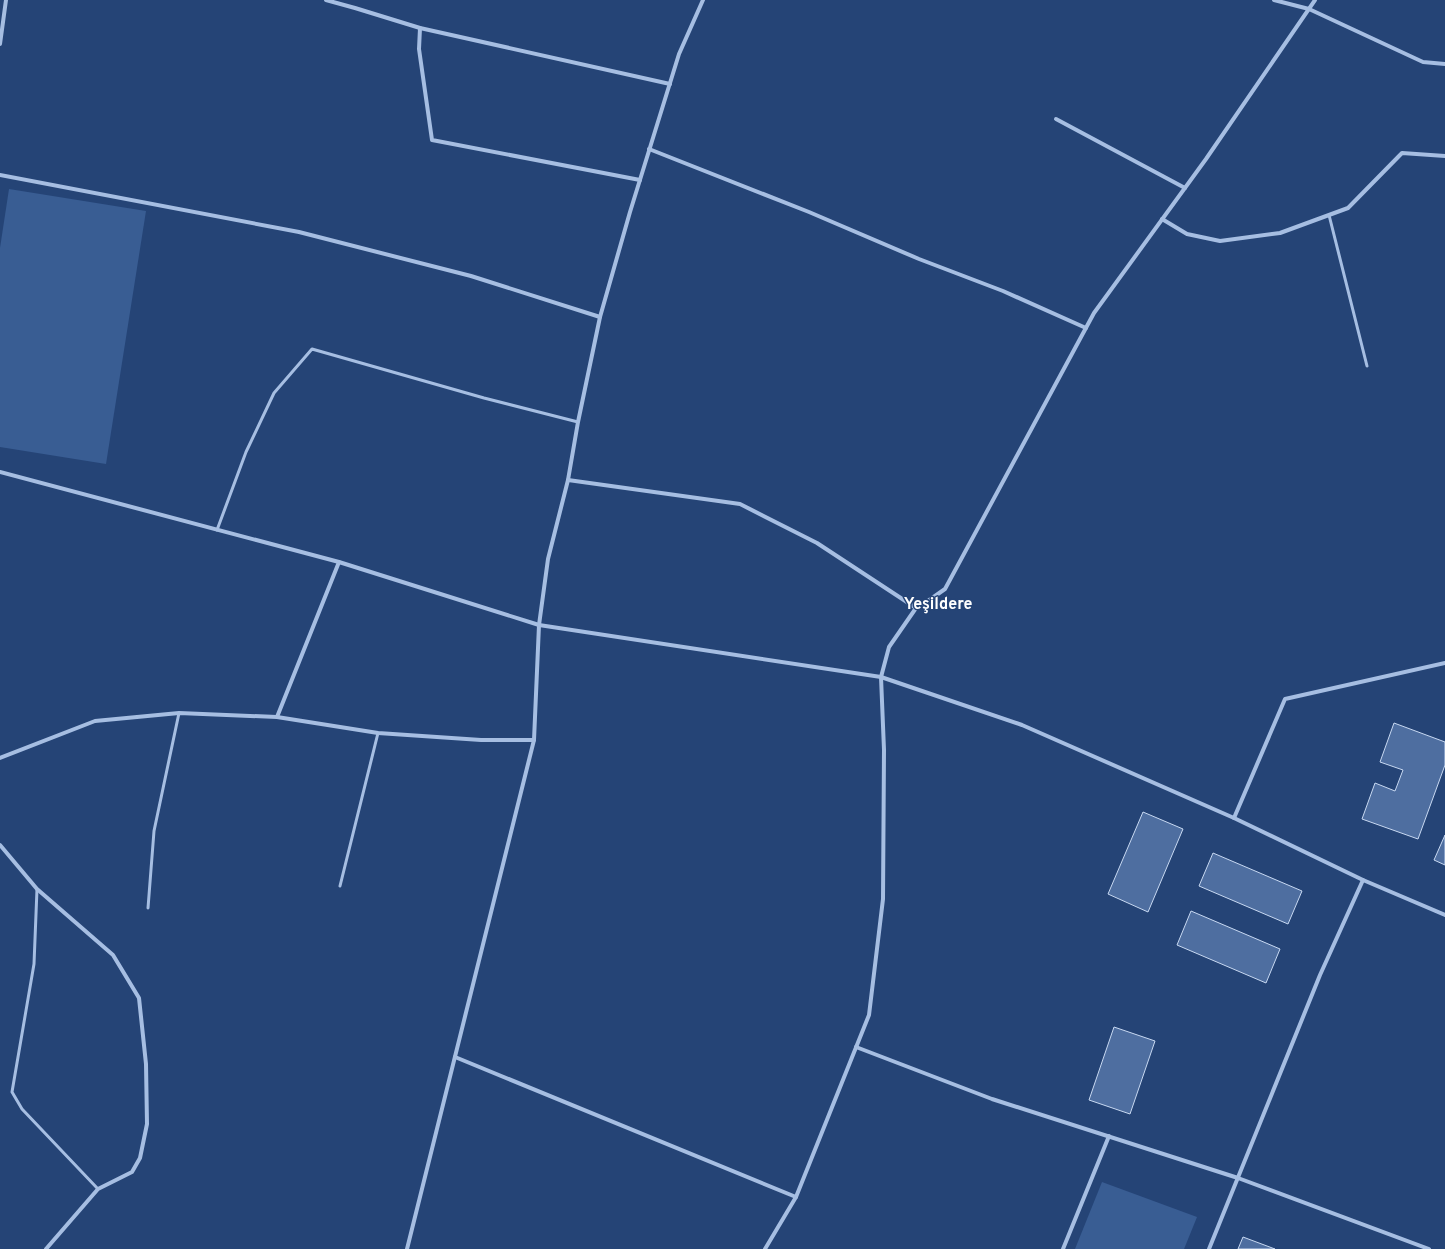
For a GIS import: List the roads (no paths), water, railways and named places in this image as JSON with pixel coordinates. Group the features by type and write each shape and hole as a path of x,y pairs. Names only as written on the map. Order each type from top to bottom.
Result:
{"street":[{"path":"0,44 6,0"},
{"path":"326,0 420,28 670,84"},
{"path":"407,1249 534,740 539,625 548,559 568,480 578,422 600,316 649,149 679,54 703,0"},
{"path":"1274,0 1309,9 1423,62 1445,64"},
{"path":"765,1249 796,1196 869,1014 883,899 884,750 881,677 889,647 916,608 945,589 1094,313 1184,188 1315,0"},
{"path":"420,28 419,49 432,140 640,180"},
{"path":"1056,119 1184,188"},
{"path":"649,149 809,212 1086,328"},
{"path":"1162,219 1187,234 1220,241 1280,233 1348,208 1402,153 1445,156"},
{"path":"0,175 300,232 471,276 600,316"},
{"path":"0,472 339,562 539,625 881,677 1022,725 1234,818 1363,880 1445,915"},
{"path":"568,480 740,504 817,543 916,608"},
{"path":"277,717 339,562"},
{"path":"1234,818 1285,699 1445,663"},
{"path":"0,758 95,721 179,713 277,717 378,733 481,740 534,740"},
{"path":"0,845 37,889 113,955 139,998 146,1064 147,1124 140,1158 132,1172 98,1188 46,1249"},
{"path":"1209,1249 1320,975 1363,880"},
{"path":"856,1047 992,1098 1238,1178 1429,1249"},
{"path":"455,1057 796,1196"},
{"path":"1063,1249 1109,1136"}],"lane":[{"path":"1329,215 1367,366"},
{"path":"217,530 246,452 274,392 312,349 484,398 578,422"},
{"path":"148,908 154,831 179,713"},
{"path":"340,886 378,733"},
{"path":"37,889 34,964 12,1092 22,1109 98,1188"}],"district":[{"name":"Yeşildere","path":"938,603"}]}
